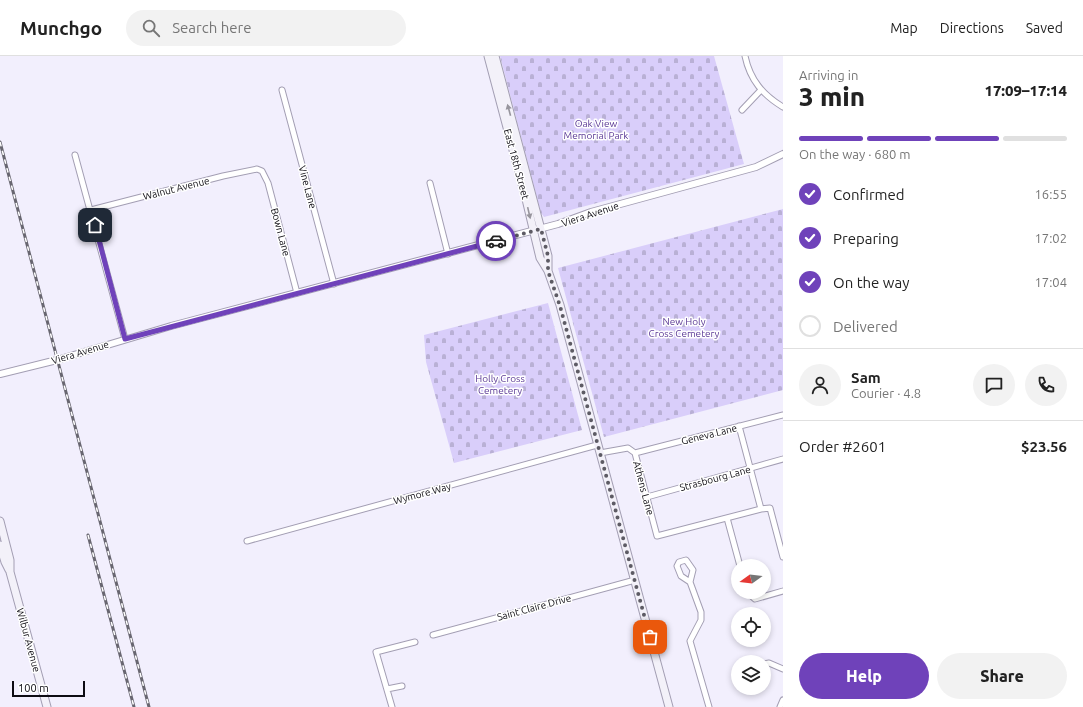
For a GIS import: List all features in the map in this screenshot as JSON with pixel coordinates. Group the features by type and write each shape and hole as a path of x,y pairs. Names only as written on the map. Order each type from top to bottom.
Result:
{"main road":[{"name":"East 18th Street","path":"488,56 540,258 548,271 560,306 669,707"},
{"name":"East 18th Street","path":"495,56 548,256 548,271"},
{"name":"Wilbur Avenue","path":"0,521 10,560 10,572 47,707"},
{"name":"Wilbur Avenue","path":"0,545 4,562 10,572"}],"street":[{"path":"745,56 752,77 760,91 783,107"},
{"name":"Vine Lane","path":"282,90 334,284"},
{"path":"742,110 760,91"},
{"name":"Viera Avenue","path":"0,374 57,360 125,339 541,229 591,212 756,167 783,154"},
{"path":"75,155 125,339"},
{"name":"Walnut Avenue","path":"91,210 251,169 262,171"},
{"name":"Bown Lane","path":"262,171 268,183 297,293"},
{"path":"430,183 448,254"},
{"name":"Geneva Lane","path":"635,453 783,415"},
{"path":"739,426 749,469 761,509"},
{"name":"Wymore Way","path":"247,541 598,445"},
{"name":"Athens Lane","path":"600,453 628,448 635,453 657,536 727,518"},
{"name":"Strasbourg Lane","path":"647,497 783,459"},
{"path":"738,559 727,518 770,508 783,557"},
{"name":"Saint Claire Drive","path":"433,635 635,580"},
{"path":"690,582 701,612 701,620 690,641 709,707"},
{"path":"771,594 783,591"},
{"path":"392,707 376,652 415,642"},
{"path":"771,664 783,668"},
{"path":"388,690 402,686"},
{"path":"780,707 783,700"}],"green space":[{"name":"Oak View Memorial Park","path":"500,56 714,56 744,164 544,217 541,213"},
{"name":"New Holy Cross Cemetery","path":"783,209 783,390 604,437 558,268"},
{"name":"Holly Cross Cemetery","path":"548,303 582,430 454,463 426,362 424,335"}],"railway":[{"path":"0,142 149,707"},
{"path":"88,535 134,707"}],"way so far":[{"path":"496,241 541,229 548,256 548,271 560,306 650,637"}],"route":[{"path":"95,225 125,339 496,241"}]}
